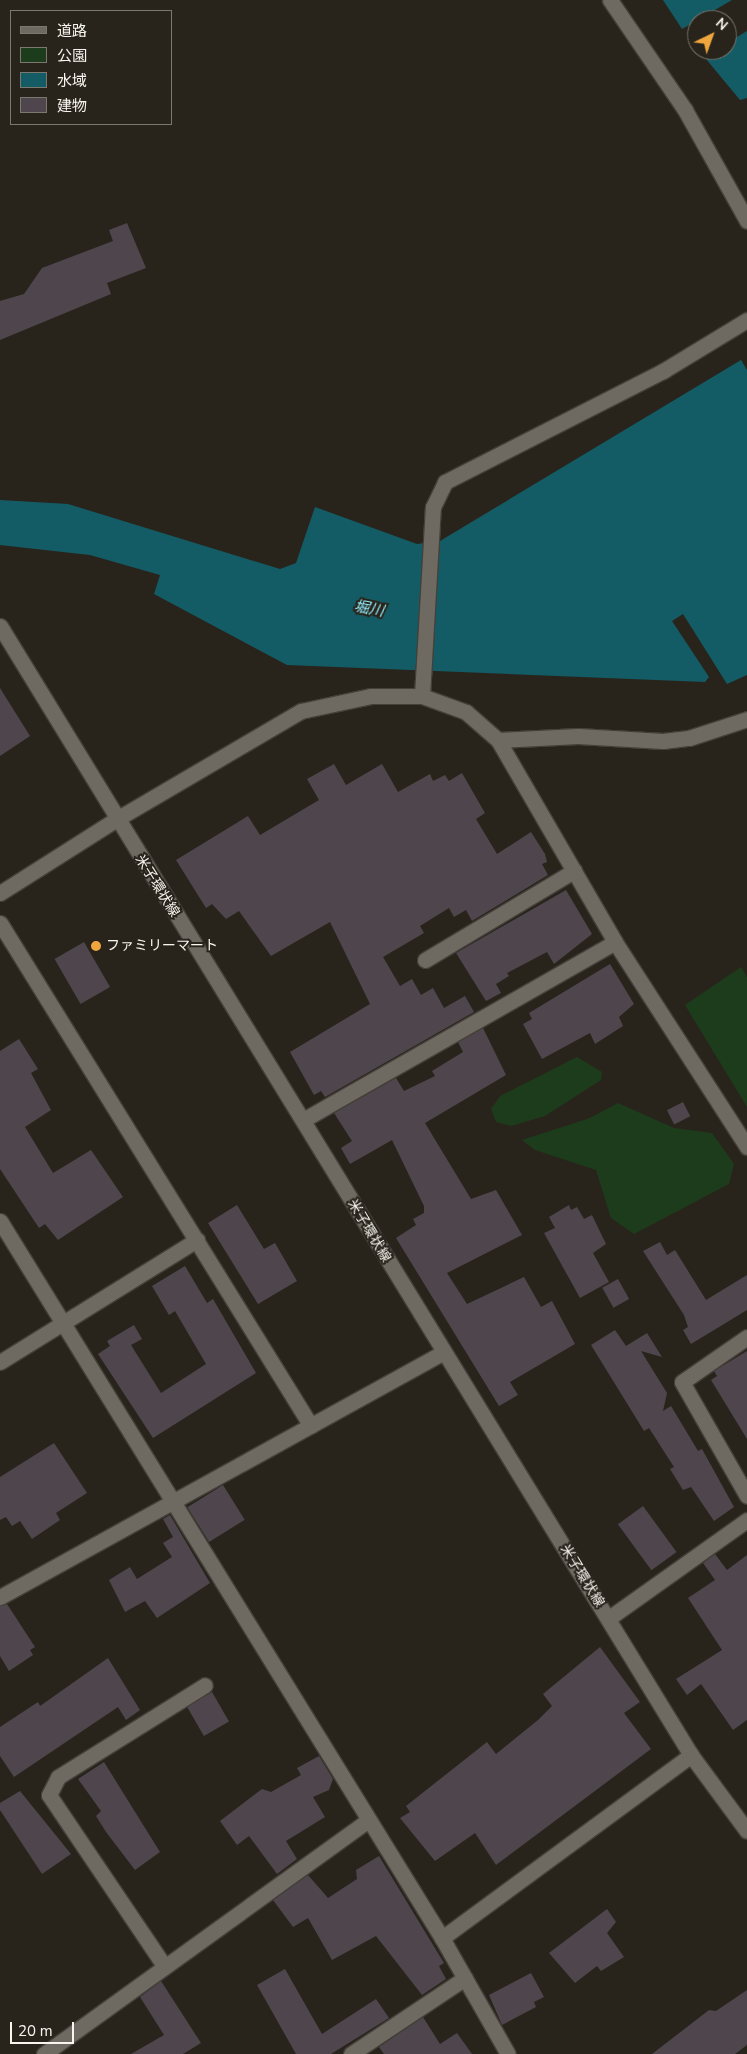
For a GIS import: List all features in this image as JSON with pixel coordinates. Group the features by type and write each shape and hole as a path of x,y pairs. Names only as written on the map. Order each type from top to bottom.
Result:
{"street":[{"path":"610,0 685,110 747,222"},
{"path":"422,696 433,507 445,482 473,464 663,371 747,320"},
{"name":"米子環状線","path":"0,626 115,820 303,1120 442,1353 609,1618 691,1755 747,1831"},
{"path":"0,893 115,820 301,711 371,696 422,696 466,712 498,740 615,942 747,1147"},
{"path":"498,740 578,736 663,741 689,738 747,719"},
{"path":"425,960 574,872"},
{"path":"0,923 311,1426"},
{"path":"303,1120 615,942"},
{"path":"0,1221 442,1938 508,2054"},
{"path":"0,1362 197,1240"},
{"path":"747,1337 693,1370 682,1382 747,1496"},
{"path":"0,1597 442,1353"},
{"path":"609,1618 747,1520"},
{"path":"164,1964 49,1795 58,1777 205,1685"},
{"path":"442,1938 691,1755"},
{"path":"44,2054 164,1964 368,1820"},
{"path":"351,2054 465,1978"}],"green space":[{"path":"741,967 747,977 747,1107 685,1005"},
{"path":"577,1057 602,1072 601,1080 545,1116 511,1126 496,1122 491,1109 500,1096"},
{"path":"618,1103 674,1128 712,1133 734,1164 729,1184 634,1234 611,1218 596,1170 535,1150 522,1140 590,1118"}],"water":[{"path":"663,0 732,0 715,10 687,10 687,26 682,29"},
{"path":"747,31 747,98 740,100 707,60 737,60 737,37"},
{"name":"堀川","path":"741,360 747,370 747,675 727,684 683,614 672,621 709,677 705,682 287,665 154,594 160,575 90,555 0,545 0,500 68,504 280,569 296,563 315,507 417,544 440,541"}],"building":[{"path":"127,223 146,268 107,283 111,294 0,340 0,301 24,294 42,268 113,241 109,230"},
{"path":"0,688 30,736 0,756"},
{"path":"334,764 346,785 382,764 398,792 430,774 433,781 445,775 449,781 462,773 485,813 476,819 497,854 531,832 545,854 547,862 542,864 548,875 472,921 466,910 454,917 449,908 420,926 424,933 383,957 400,986 412,979 421,995 433,988 444,1008 465,996 474,1012 325,1097 321,1091 314,1095 290,1052 370,1004 330,922 271,956 239,911 226,919 212,904 206,908 176,860 248,816 260,835 319,800 307,779"},
{"path":"566,890 592,934 554,964 547,952 507,973 509,976 496,984 501,993 486,1001 456,953"},
{"path":"84,942 110,987 81,1004 55,959"},
{"path":"610,964 634,1004 619,1017 623,1026 595,1044 590,1033 542,1059 523,1024 532,1019 529,1013"},
{"path":"483,1028 506,1075 425,1123 471,1199 496,1190 522,1235 447,1273 467,1304 524,1277 541,1307 552,1301 575,1344 510,1382 518,1395 499,1406 396,1238 416,1225 413,1219 424,1213 424,1206 392,1140 350,1164 341,1148 352,1141 334,1113 396,1078 404,1091 435,1076 432,1071 463,1052 458,1042"},
{"path":"19,1039 38,1069 31,1073 51,1110 25,1127 53,1173 91,1150 123,1197 58,1240 45,1224 39,1228 0,1169 0,1051"},
{"path":"683,1102 690,1116 674,1124 667,1110"},
{"path":"237,1205 264,1249 275,1243 297,1281 258,1304 208,1223"},
{"path":"569,1205 571,1210 577,1207 584,1219 592,1215 606,1244 593,1253 609,1282 580,1298 544,1233 555,1228 549,1217"},
{"path":"660,1242 667,1255 675,1250 706,1300 747,1275 747,1310 691,1344 683,1330 688,1327 684,1315 643,1251"},
{"path":"185,1266 207,1303 213,1299 256,1373 153,1438 98,1354 110,1346 107,1341 134,1325 142,1339 131,1345 161,1393 206,1364 175,1311 169,1315 152,1286"},
{"path":"618,1279 629,1299 613,1308 602,1288"},
{"path":"615,1330 626,1346 647,1333 662,1357 641,1351 667,1393 663,1411 671,1406 698,1451 702,1449 734,1507 714,1521 691,1487 683,1490 670,1469 674,1467 649,1428 644,1431 591,1345"},
{"path":"747,1351 747,1439 711,1380 717,1376 714,1371"},
{"path":"54,1443 87,1493 56,1513 60,1520 32,1539 20,1521 12,1526 6,1517 0,1520 0,1477"},
{"path":"223,1485 245,1520 209,1542 187,1507"},
{"path":"643,1506 677,1552 651,1570 618,1524"},
{"path":"170,1515 210,1583 157,1618 145,1601 125,1612 109,1580 130,1567 137,1579 172,1557 163,1543 173,1537 163,1519"},
{"path":"715,1554 727,1570 747,1555 747,1720 733,1730 701,1684 687,1695 676,1679 722,1650 688,1598 715,1580 703,1563"},
{"path":"7,1604 35,1647 30,1650 33,1655 9,1671 0,1656 0,1606"},
{"path":"600,1647 640,1702 624,1713 651,1749 496,1865 475,1833 435,1861 400,1818 410,1812 406,1806 487,1742 496,1754 538,1720 552,1706 543,1694"},
{"path":"108,1658 140,1710 126,1720 118,1707 14,1777 0,1756 0,1727 38,1702 40,1706"},
{"path":"212,1692 229,1721 204,1736 187,1706"},
{"path":"319,1756 333,1779 329,1790 313,1797 325,1817 286,1841 297,1859 277,1874 249,1836 237,1845 220,1821 262,1789 271,1792 301,1775 297,1768"},
{"path":"104,1762 160,1852 135,1870 106,1832 96,1816 101,1811 78,1779"},
{"path":"20,1791 71,1854 42,1874 0,1810 0,1803"},
{"path":"379,1856 444,1963 439,1966 446,1979 422,1995 376,1936 332,1960 308,1918 293,1927 273,1900 308,1875 328,1898 357,1879 356,1870"},
{"path":"607,1909 616,1922 607,1933 624,1957 601,1971 597,1966 575,1983 549,1953"},
{"path":"285,1969 322,2034 376,1999 389,2018 331,2054 296,2054 257,1985"},
{"path":"531,1973 544,1997 534,2002 536,2007 502,2025 489,1995"},
{"path":"161,1981 201,2043 183,2054 131,2054 164,2035 140,1997"},
{"path":"747,1990 747,2045 735,2054 652,2054 709,2010 716,2011"},
{"path":"423,2017 440,2044 457,2033 472,2054 384,2054 379,2047"}],"place":[{"name":"ファミリーマート","path":"96,946"}]}
